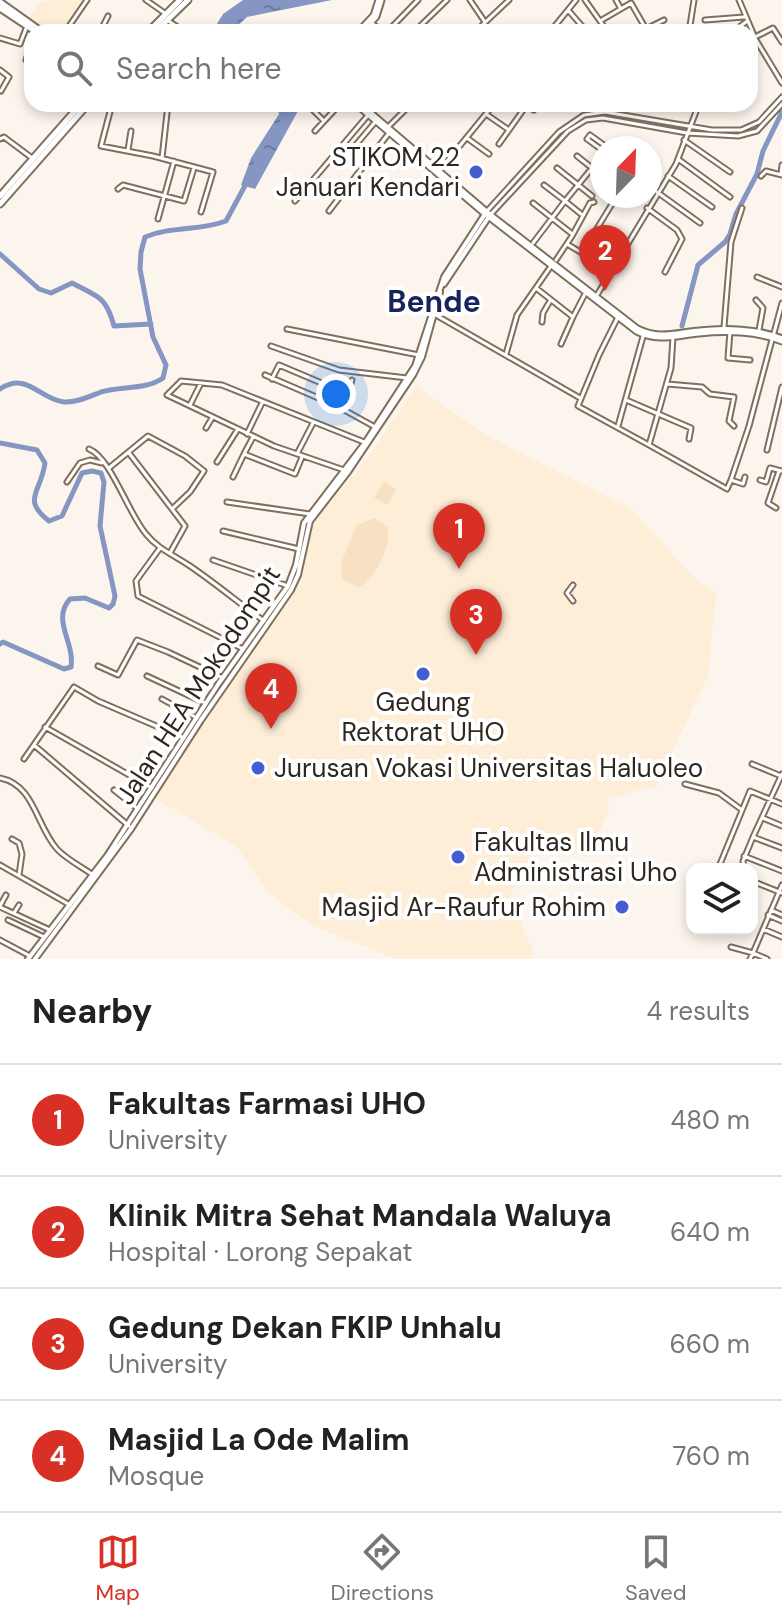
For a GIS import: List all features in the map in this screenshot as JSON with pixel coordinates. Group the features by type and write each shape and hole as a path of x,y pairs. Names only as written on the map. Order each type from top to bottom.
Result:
{"highway":[{"path":"373,24 381,14 382,0"},
{"path":"368,24 382,0"},
{"path":"370,112 376,121 489,213 597,295 618,317 644,333 658,338 701,328 778,336"},
{"path":"371,112 388,130"},
{"path":"489,213 533,243 608,307 645,330 673,335"},
{"path":"749,331 759,330 778,336"}],"main road":[{"path":"161,24 180,0"},
{"path":"158,24 188,0"},
{"path":"0,2 31,24"},
{"path":"0,8 24,24"},
{"path":"0,204 75,112"},
{"path":"0,196 80,112"}],"street":[{"path":"70,24 87,0"},
{"path":"146,0 175,24"},
{"path":"393,24 418,0"},
{"path":"422,24 447,0"},
{"path":"470,0 485,22 509,0"},
{"path":"567,0 571,5"},
{"path":"557,24 576,0"},
{"path":"585,0 602,24"},
{"path":"616,0 621,9"},
{"path":"690,24 694,0"},
{"path":"739,0 747,24"},
{"path":"600,21 632,2 643,24"},
{"path":"568,10 580,24"},
{"path":"104,24 108,16"},
{"path":"656,24 664,20"},
{"path":"705,20 745,20"},
{"path":"741,24 745,20"},
{"path":"758,37 773,28 782,42"},
{"path":"0,38 20,44 24,34"},
{"path":"758,44 782,83"},
{"path":"0,70 9,77 1,91"},
{"path":"489,213 559,132 584,115 605,112 725,130 759,122 782,97"},
{"path":"489,213 568,131 586,120 603,118 687,133 723,136 749,134 765,124 782,104"},
{"path":"110,112 100,145 213,172 201,212"},
{"path":"162,158 167,112"},
{"path":"315,112 324,121"},
{"path":"315,131 332,112"},
{"path":"295,201 362,112"},
{"path":"329,211 404,112"},
{"path":"499,144 522,112"},
{"path":"662,185 678,159 696,112"},
{"path":"438,171 486,114 509,130"},
{"path":"354,147 376,121"},
{"path":"128,150 131,131"},
{"path":"0,139 4,137 33,158"},
{"path":"467,138 489,154"},
{"path":"684,140 730,172"},
{"path":"577,156 590,166"},
{"path":"678,159 730,197"},
{"path":"158,219 174,161"},
{"path":"761,176 765,171 782,174 782,165"},
{"path":"118,189 123,185 184,201 194,166"},
{"path":"557,168 590,194"},
{"path":"533,243 590,170"},
{"path":"668,176 712,207"},
{"path":"544,185 581,214"},
{"path":"662,196 700,223"},
{"path":"533,203 571,233"},
{"path":"506,355 516,317 552,260 567,244 590,203"},
{"path":"567,244 582,253 610,208"},
{"path":"597,295 647,208 677,230 682,239 665,272"},
{"path":"742,208 731,242 728,358 750,360"},
{"name":"Jalan HEA Mokodompit","path":"87,887 232,670 296,581 304,523 346,471 399,394 419,355 437,294 489,213"},
{"name":"Jalan HEA Mokodompit","path":"31,958 130,826 223,678 271,615 288,586 312,517 422,357 450,271"},
{"path":"757,277 782,287"},
{"path":"536,288 573,317"},
{"path":"561,344 586,291"},
{"path":"756,300 763,308 759,330"},
{"path":"542,322 550,301"},
{"path":"618,317 580,398 579,407 727,489 778,336 782,303"},
{"path":"434,314 580,398"},
{"path":"287,329 419,355"},
{"path":"618,428 644,333"},
{"path":"649,445 671,368 673,335"},
{"path":"271,346 334,369 408,378"},
{"path":"272,379 279,365 305,375 331,387 327,401"},
{"path":"265,375 327,401 375,427"},
{"path":"343,409 352,380"},
{"path":"346,471 253,437 167,395 181,381 222,385 365,443"},
{"path":"189,407 201,383"},
{"path":"667,384 702,387 710,394 734,397"},
{"path":"767,450 782,387"},
{"path":"734,426 729,423 735,390"},
{"path":"626,400 691,428 689,439"},
{"path":"247,434 262,403"},
{"path":"206,428 212,418"},
{"path":"244,454 295,474 313,423"},
{"path":"217,462 238,429"},
{"path":"109,468 143,439 151,436 203,469 190,492 172,509"},
{"path":"233,477 253,437"},
{"path":"89,449 97,453 102,463"},
{"path":"129,453 185,526 170,554"},
{"path":"67,482 80,463 90,460 102,463 109,468 135,519 160,548 191,566 264,621"},
{"path":"760,480 766,482 770,468 781,471 768,503 776,508"},
{"path":"731,480 743,484 745,477"},
{"path":"227,502 310,514"},
{"path":"223,531 301,549"},
{"path":"160,548 136,581 138,596 243,649"},
{"path":"213,560 288,586"},
{"path":"573,585 567,593 573,601"},
{"path":"98,666 118,675 137,640 223,678"},
{"path":"147,676 207,703"},
{"path":"24,759 76,686 98,701 184,738"},
{"path":"162,699 197,718"},
{"path":"45,727 152,788"},
{"path":"34,744 130,826"},
{"path":"744,863 744,856 782,775 752,764"},
{"path":"0,777 27,794 59,852 93,875"},
{"path":"685,784 719,793 742,810"},
{"path":"114,790 138,809"},
{"path":"720,863 750,791 782,804"},
{"path":"763,818 782,826"},
{"path":"753,837 782,848"},
{"path":"12,839 21,847 19,875"},
{"path":"744,856 782,871"},
{"path":"0,865 69,909"},
{"path":"758,883 781,893"},
{"path":"750,959 782,885"},
{"path":"6,895 0,906 50,930"},
{"path":"14,913 19,905"},
{"name":"Jalan HEA Mokodompit","path":"31,958 44,937 69,909"},
{"path":"771,910 782,915"},
{"path":"768,915 782,921"},
{"path":"8,920 44,937"},
{"path":"762,929 782,937"},
{"path":"0,940 31,958"},
{"path":"731,947 767,959"}],"shaded area":[{"path":"48,0 86,0 69,24 37,24 29,18 41,1 45,4"},
{"path":"416,386 484,434 631,509 695,578 716,593 708,676 656,786 608,798 609,811 587,858 540,838 510,896 534,954 530,959 396,959 313,926 269,893 236,846 156,799 200,728 299,586 315,520 370,455"},
{"path":"384,482 396,490 387,505 374,497"},
{"path":"375,518 388,527 385,552 365,583 359,587 352,585 342,578 341,563 357,525"}],"water":[{"path":"243,0 332,0 247,17 240,24 217,24 223,14"},
{"path":"297,112 255,189 241,185 251,158 279,114"}],"waterway":[{"path":"682,326 698,265 730,234 782,112"},
{"path":"0,389 9,384 26,384 55,400 69,402 163,378 166,365 153,337 140,269 145,237 226,221 247,182"},
{"path":"0,254 39,289 51,293 72,283 95,295 108,309 114,326 151,324"},
{"path":"0,443 37,450 45,463 34,501 49,521 62,516 82,473 101,473 104,482 100,526 115,596 109,608 85,598 70,599 65,607 63,623 71,667 64,669 3,642 0,644"}],"place":[{"name":"STIKOM 22 Januari Kendari","path":"476,172"},
{"name":"Klinik Mitra Sehat Mandala Waluya","path":"605,291"},
{"name":"Fakultas Farmasi UHO","path":"459,569"},
{"name":"Gedung Dekan FKIP Unhalu","path":"476,655"},
{"name":"Gedung Rektorat UHO","path":"423,674"},
{"name":"Masjid La Ode Malim","path":"271,729"},
{"name":"Jurusan Vokasi Universitas Haluoleo","path":"258,768"},
{"name":"Fakultas Ilmu Administrasi Uho","path":"458,857"},
{"name":"Masjid Ar-Raufur Rohim","path":"622,907"}],"district":[{"name":"Bende","path":"434,301"}]}
